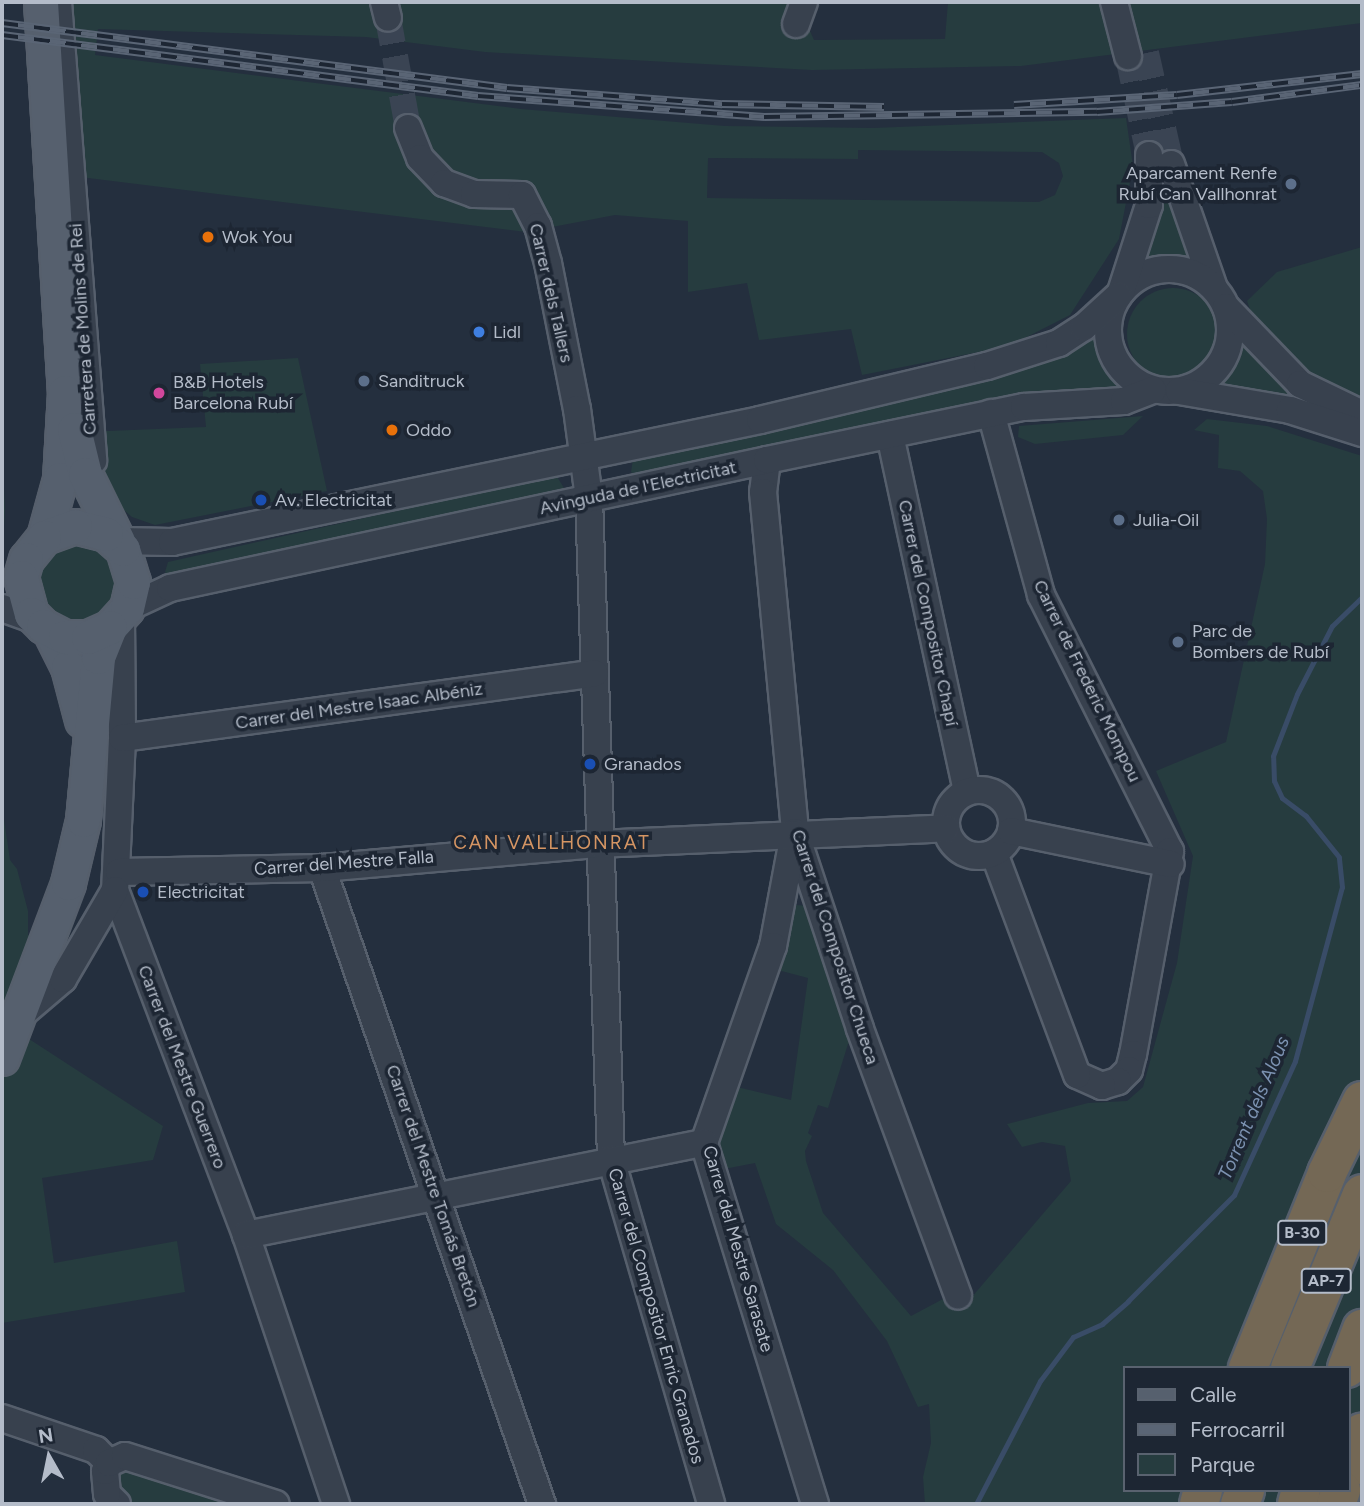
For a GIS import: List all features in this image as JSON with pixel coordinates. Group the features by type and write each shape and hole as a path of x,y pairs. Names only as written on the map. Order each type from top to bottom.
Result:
{"highway":[{"path":"1326,1173 1362,1069"},
{"name":"B-30","path":"1249,1366 1326,1173 1362,1101"},
{"name":"AP-7","path":"1291,1366 1362,1194"},
{"path":"1348,1366 1362,1329"},
{"path":"1350,1464 1362,1433"}],"main road":[{"name":"Carretera de Molins de Rei","path":"23,565 44,537 58,490 65,392 41,2"},
{"name":"Carretera de Molins de Rei","path":"65,392 85,474 132,569 119,617 96,668 88,751"},
{"path":"44,537 64,527 86,526 112,531"},
{"path":"2,1058 71,873 83,820 88,751 72,680 43,626 23,596 23,565"},
{"path":"43,626 80,638 119,617"}],"street":[{"name":"Carretera de Molins de Rei","path":"58,2 93,472 112,531"},
{"path":"1114,2 1137,55 1130,2"},
{"name":"Carrer dels Tallers","path":"408,128 420,158 444,183 474,194 522,195 538,226 548,262 583,455"},
{"path":"1160,160 1220,297 1229,339 1223,360 1211,375 1166,390 1121,369 1111,352 1109,313 1119,294 1149,205 1160,160"},
{"path":"112,531 172,542 760,419 1027,355 1084,327 1136,278 1166,270 1197,276 1220,297 1300,384 1362,414"},
{"name":"Avinguda de l'Electricitat","path":"119,617 170,588 991,413 1124,401 1166,390 1290,410 1362,433"},
{"name":"Carrer de Frederic Mompou","path":"991,413 1041,595 1170,851 1171,864"},
{"name":"Carrer del Compositor Chapí","path":"890,435 967,791"},
{"name":"Carrer del Compositor Enric Granados","path":"583,455 589,498 598,844 611,1159 710,1504"},
{"name":"Carrer del Compositor Chueca","path":"766,460 763,492 795,832 860,1029 958,1296"},
{"path":"2,590 23,565"},
{"path":"2,608 43,626"},
{"name":"Carrer del Mestre Guerrero","path":"119,617 122,738 117,881 246,1235 337,1504"},
{"name":"Carrer del Mestre Isaac Albéniz","path":"122,738 595,673"},
{"path":"967,791 990,791 1003,799 1009,808 1011,831 994,853 981,856 959,849 946,828 950,805 967,791"},
{"name":"Carrer del Mestre Falla","path":"117,881 322,868 598,844 795,832 946,828"},
{"path":"994,853 1077,1075 1102,1086 1129,1070 1171,864 1011,831"},
{"name":"Carrer del Mestre Sarasate","path":"795,832 773,946 704,1143 815,1504"},
{"name":"Carrer del Mestre Tomás Bretón","path":"322,868 542,1504"},
{"path":"16,1018 63,979 117,881"},
{"path":"246,1235 611,1159 704,1143"},
{"path":"2,1418 96,1450 109,1463 107,1494 117,1504"},
{"path":"109,1463 134,1456 276,1504"}],"green space":[{"path":"52,2 797,2 814,40 945,39 948,2 1362,2 1362,23 1021,66 812,70 485,52 366,37 98,29 95,55 521,109 725,126 873,128 1126,118 1133,166 1119,239 1070,315 1009,346 862,375 851,329 759,340 747,283 688,292 688,221 615,215 526,232 64,175","holes":["858,150 1042,152 1059,163 1063,176 1055,195 1039,202 707,198 708,158 858,159"]},
{"path":"1158,167 1198,266 1174,262 1141,267 1157,224"},
{"path":"1362,247 1362,403 1307,377 1255,323 1247,301 1277,272"},
{"path":"1173,288 1191,291 1206,301 1216,316 1219,334 1216,352 1206,367 1191,377 1173,380 1155,377 1140,367 1130,352 1127,334 1130,316 1140,301 1155,291"},
{"path":"1102,329 1106,361 1122,385 1118,390 1022,395 639,477 631,472 633,459"},
{"path":"1240,336 1314,402 1213,389 1236,356"},
{"path":"298,358 327,491 155,525 132,517 111,499 83,432 206,427 200,364"},
{"path":"1143,416 1123,435 1035,444 1018,437 1019,426"},
{"path":"1207,419 1267,426 1362,456 1362,1504 925,1504 923,1477 931,1443 929,1404 918,1407 887,1341 833,1270 776,1224 755,1163 724,1169 719,1143 737,1087 791,1100 808,978 774,969 795,905 812,906 854,1040 848,1044 828,1108 818,1105 808,1133 812,1136 805,1151 806,1161 823,1213 911,1316 943,1299 958,1296 965,1305 1071,1181 1065,1146 1042,1142 1022,1147 1007,1124 1088,1103 1127,1101 1143,1087 1177,963 1193,856 1156,771 1226,742 1265,564 1267,519 1263,491 1240,471 1218,468 1219,435 1194,430"},
{"path":"2,443 5,510 2,561"},
{"path":"556,475 564,488 559,495 169,576 165,572 168,562"},
{"path":"70,546 84,546 98,552 109,563 115,584 112,599 104,611 84,622 70,622 56,616 45,605 39,591 39,577 45,563 56,552"},
{"path":"2,806 10,860 17,869 28,911 28,935 63,951 26,1037 163,1126 153,1160 42,1178 54,1263 177,1241 185,1292 2,1323"},
{"path":"124,1465 250,1504 134,1504 120,1499 115,1472"}],"waterway":[{"name":"Torrent dels Alous","path":"976,1504 1040,1381 1073,1337 1102,1324 1234,1195 1295,1061 1342,887 1339,857 1306,816 1282,798 1274,781 1273,756 1297,694 1332,626 1362,597"}],"tunnel":[{"path":"388,18 408,128"},
{"path":"1146,53 1171,164"},
{"path":"1128,56 1149,155"}],"railway":[{"path":"2,23 507,88 722,104 884,107"},
{"path":"2,35 478,96 764,117 1097,112 1232,102 1362,85"},
{"path":"1014,105 1177,95 1362,74"}],"place":[{"name":"Aparcament Renfe Rubí Can Vallhonrat","path":"1291,184"},
{"name":"Wok You","path":"208,237"},
{"name":"Lidl","path":"479,332"},
{"name":"Sanditruck","path":"364,381"},
{"name":"B&B Hotels Barcelona Rubí","path":"159,393"},
{"name":"Oddo","path":"392,430"},
{"name":"Av. Electricitat","path":"261,500"},
{"name":"Julia-Oil","path":"1119,520"},
{"name":"Parc de Bombers de Rubí","path":"1178,642"},
{"name":"Granados","path":"590,764"},
{"name":"Electricitat","path":"143,892"}],"district":[{"name":"CAN VALLHONRAT","path":"552,843"}]}
